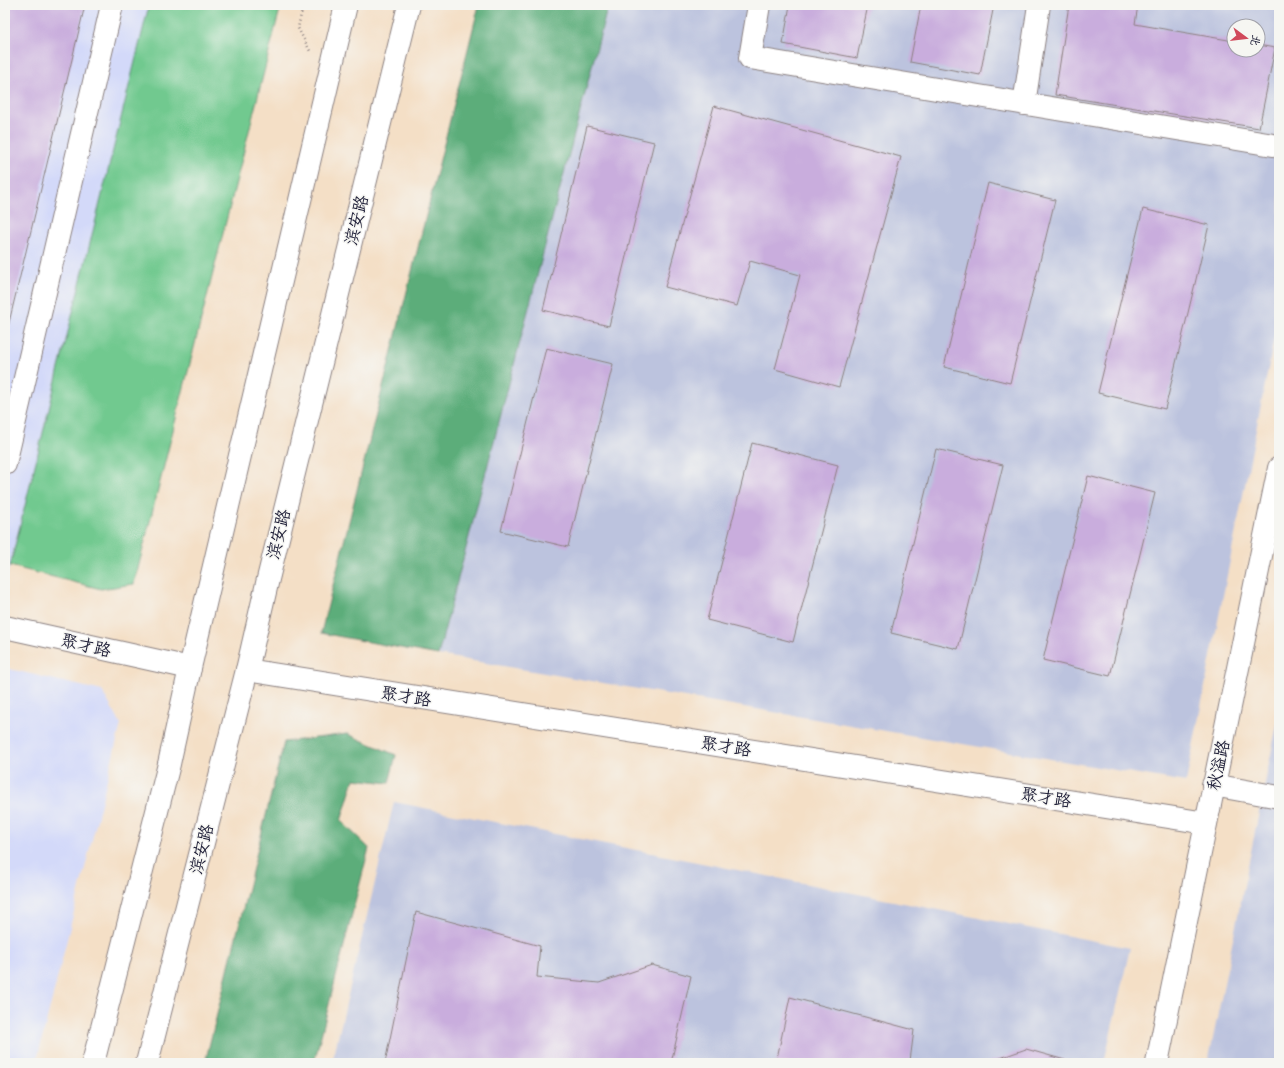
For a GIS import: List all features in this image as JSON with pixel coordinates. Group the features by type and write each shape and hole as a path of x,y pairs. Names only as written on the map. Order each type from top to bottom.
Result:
{"main road":[{"path":"5,464 112,5"},
{"path":"93,1063 169,764 190,668 346,5"},
{"name":"滨安路","path":"146,1063 247,670 409,5"},
{"path":"759,5 750,58 1279,146"},
{"path":"1024,104 1039,5"},
{"name":"秋溢路","path":"1157,1063 1279,468"},
{"name":"聚才路","path":"5,627 190,668"},
{"name":"聚才路","path":"247,670 1206,823"},
{"path":"1213,785 1279,796"}],"path":[{"path":"303,5 298,28 327,85"}],"shaded area":[{"path":"5,5 149,5 6,580 5,580"},
{"path":"608,5 1279,5 1279,314 1186,782 438,655"},
{"path":"5,668 102,691 121,724 36,1063 5,1063"},
{"path":"1279,715 1279,1063 1208,1063 1229,959"},
{"path":"394,802 1130,948 1104,1063 332,1063"}],"green space":[{"path":"149,5 281,5 134,584 101,589 10,566"},
{"path":"479,5 608,5 438,655 321,633"},
{"path":"347,734 396,755 389,783 354,779 341,821 369,848 314,1063 205,1063 284,742"}],"building":[{"path":"5,5 85,5 6,335 5,335"},
{"path":"790,5 868,5 857,58 783,44"},
{"path":"921,5 994,5 980,75 910,62"},
{"path":"1069,5 1138,5 1135,24 1226,40 1226,58 1266,58 1266,46 1275,48 1259,128 1055,95"},
{"path":"714,106 901,157 839,387 775,369 800,275 750,261 737,306 665,287"},
{"path":"587,126 654,142 609,326 543,310"},
{"path":"988,183 1055,200 1010,383 944,367"},
{"path":"1143,209 1209,225 1165,409 1098,393"},
{"path":"546,348 613,364 568,547 501,531"},
{"path":"752,443 838,465 793,642 707,620"},
{"path":"936,449 1003,465 958,649 891,633"},
{"path":"1088,476 1155,493 1110,676 1043,660"},
{"path":"416,912 540,946 537,977 599,983 652,965 691,976 671,1063 385,1063"},
{"path":"790,997 914,1030 910,1061 922,1063 776,1063"},
{"path":"1026,1049 1065,1060 1065,1063 986,1063"}]}
